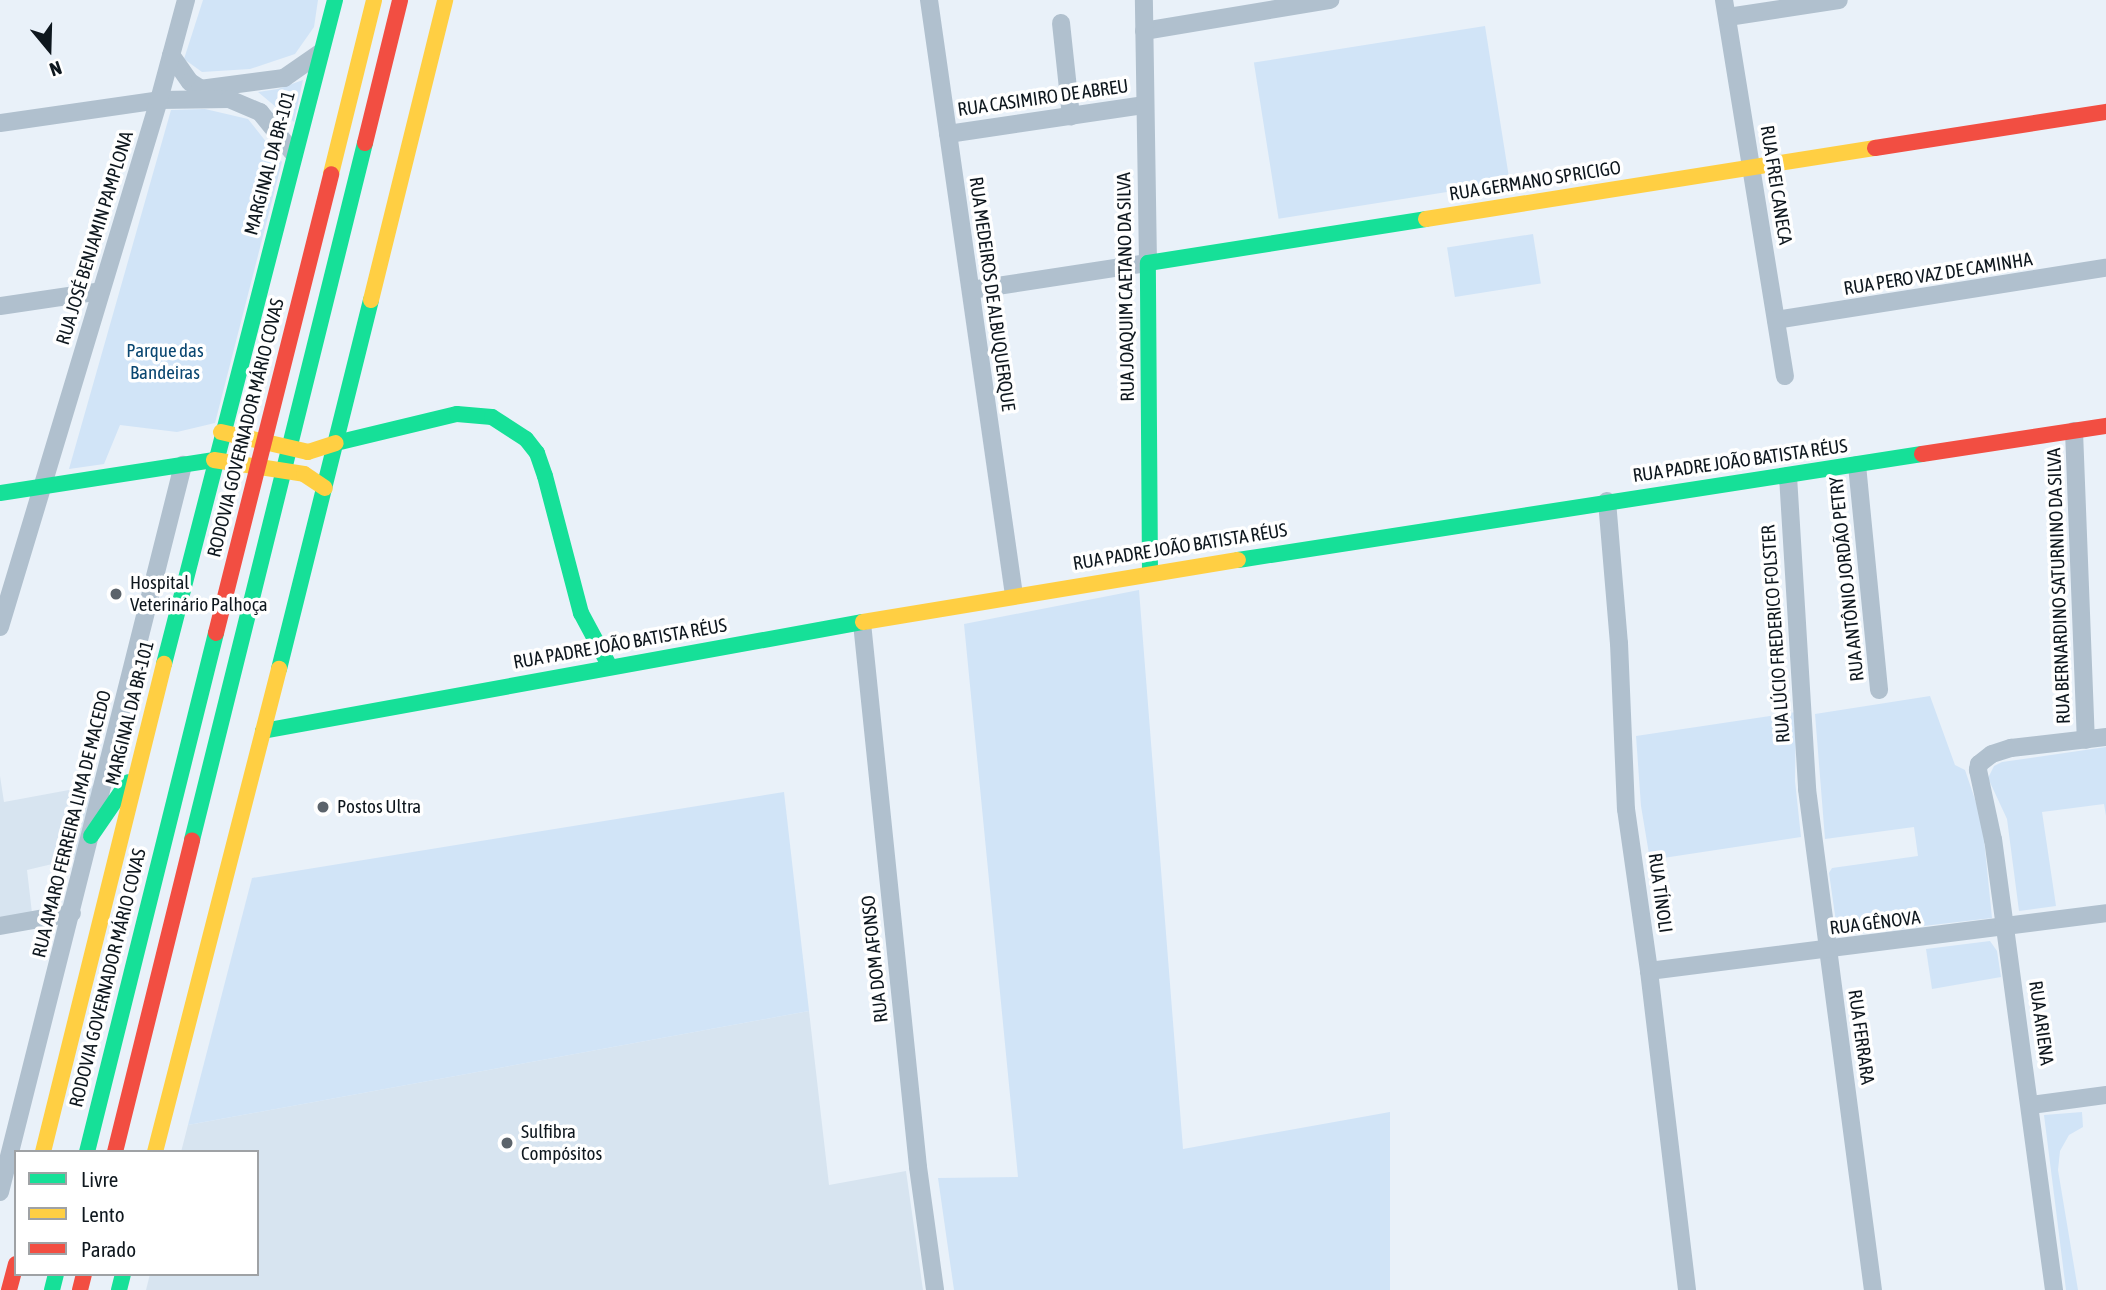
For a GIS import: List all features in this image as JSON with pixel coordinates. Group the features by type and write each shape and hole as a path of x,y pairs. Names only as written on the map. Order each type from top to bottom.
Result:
{"main road":[{"name":"MARGINAL DA BR-101","path":"43,1150 221,432 335,0"},
{"name":"RODOVIA GOVERNADOR MÁRIO COVAS","path":"88,1150 374,0"},
{"path":"116,1150 283,484 400,0"},
{"path":"156,1150 325,488 445,0"},
{"name":"RUA GERMANO SPRICIGO","path":"1148,263 2106,112"},
{"name":"RUA JOAQUIM CAETANO DA SILVA","path":"1148,263 1150,573"},
{"path":"221,432 308,452 457,414 492,417 526,439 537,453 581,613 610,667"},
{"name":"RUA PADRE JOÃO BATISTA RÉUS","path":"263,731 1014,595 1607,501 2106,426"},
{"path":"0,493 214,460 304,474 317,480 325,488"},
{"path":"90,836 138,768"},
{"path":"9,1290 14,1271"}],"street":[{"name":"RUA JOSÉ BENJAMIN PAMPLONA","path":"0,627 159,100 186,0"},
{"name":"RUA MEDEIROS DE ALBUQUERQUE","path":"929,0 1014,595"},
{"name":"RUA JOAQUIM CAETANO DA SILVA","path":"1144,0 1148,263"},
{"path":"1144,31 1304,2 1330,0"},
{"path":"1726,9 1839,0"},
{"name":"RUA FREI CANECA","path":"1726,9 1785,376"},
{"path":"1061,23 1071,116"},
{"path":"0,123 159,100 201,89 284,78 320,53"},
{"path":"171,55 190,82 201,89"},
{"path":"159,100 229,99 242,102 260,112 294,154"},
{"name":"RUA CASIMIRO DE ABREU","path":"948,134 1145,104"},
{"name":"RUA GERMANO SPRICIGO","path":"971,290 1148,263"},
{"name":"RUA PERO VAZ DE CAMINHA","path":"1776,320 2106,268"},
{"path":"0,306 101,291"},
{"name":"RUA BERNARDINO SATURNINO DA SILVA","path":"2074,431 2086,740"},
{"name":"RUA AMARO FERREIRA LIMA DE MACEDO","path":"0,1192 183,465"},
{"name":"RUA ANTÔNIO JORDÃO PETRY","path":"1857,465 1879,690"},
{"name":"RUA LÚCIO FREDERICO FOLSTER","path":"1787,476 1807,789"},
{"name":"RUA TÍNOLI","path":"1607,501 1619,643 1625,798 1650,971 1687,1290"},
{"name":"RUA DOM AFONSO","path":"862,623 918,1167 935,1290"},
{"path":"2086,740 2106,737"},
{"name":"RUA ARIENA","path":"2054,1290 2006,927 1991,828 1978,777 1979,764 1992,754 2011,748 2086,740"},
{"name":"RUA FERRARA","path":"1807,789 1873,1290"},
{"path":"0,926 72,913"},
{"name":"RUA GÊNOVA","path":"1650,971 2106,913"},
{"path":"2031,1105 2106,1095"}],"shaded area":[{"path":"0,776 4,802 96,785 82,857 27,870 32,913 0,918"},
{"path":"809,1011 829,1185 906,1171 923,1290 146,1290 150,1276 259,1276 259,1150 182,1150 188,1125"}],"green space":[{"path":"203,0 318,0 314,27 295,54 250,69 202,72 184,59"},
{"path":"1485,26 1510,182 1279,219 1254,63"},
{"path":"303,80 294,122 258,92 278,89"},
{"name":"Parque das Bandeiras","path":"205,109 248,119 282,162 215,423 177,432 120,425 104,464 69,469 171,110"},
{"path":"1533,234 1541,283 1455,297 1447,248"},
{"path":"1139,590 1183,1149 1390,1112 1390,1290 954,1290 938,1178 1018,1177 964,624"},
{"path":"1930,696 1955,765 1965,770 1982,820 1992,918 1838,936 1829,873 1832,868 1918,856 1914,827 1825,839 1815,714"},
{"path":"1796,712 1795,781 1801,837 1650,860 1641,806 1636,736"},
{"path":"2106,747 2106,816 2104,804 2042,812 2056,906 2019,911 2007,819 1988,778 1994,766 2002,762"},
{"path":"784,792 809,1011 188,1125 252,878"},
{"path":"1990,941 1997,951 2001,977 1932,989 1926,949"},
{"path":"2082,1112 2083,1127 2069,1135 2060,1151 2058,1170 2078,1290 2066,1290 2044,1115"}],"traffic: fast":[{"path":"164,664 335,0"},
{"path":"192,840 365,143"},
{"path":"1150,573 1148,263 1426,219"},
{"path":"279,669 371,300"},
{"path":"336,443 457,414 492,417 526,439 537,453 545,476 581,613 610,667"},
{"path":"1238,560 1922,454"},
{"path":"0,493 214,460"},
{"path":"263,731 863,622"},
{"path":"87,1150 216,633"},
{"path":"91,836 128,782"},
{"path":"52,1290 56,1276"},
{"path":"119,1290 122,1276"}],"traffic: slow":[{"path":"331,174 374,0"},
{"path":"371,300 445,0"},
{"path":"1426,219 1875,148"},
{"path":"221,432 308,452 336,443"},
{"path":"214,460 304,474 325,488"},
{"path":"863,622 1238,560"},
{"path":"43,1150 164,664"},
{"path":"156,1150 279,669"}],"traffic: jam":[{"path":"365,143 400,0"},
{"path":"1875,148 2106,112"},
{"path":"216,633 331,174"},
{"path":"1922,454 2106,426"},
{"path":"115,1150 192,840"},
{"path":"9,1290 14,1271"},
{"path":"80,1290 84,1276"}],"place":[{"name":"Hospital Veterinário Palhoça","path":"116,594"},
{"name":"Postos Ultra","path":"323,807"},
{"name":"Sulfibra Compósitos","path":"507,1143"}]}
